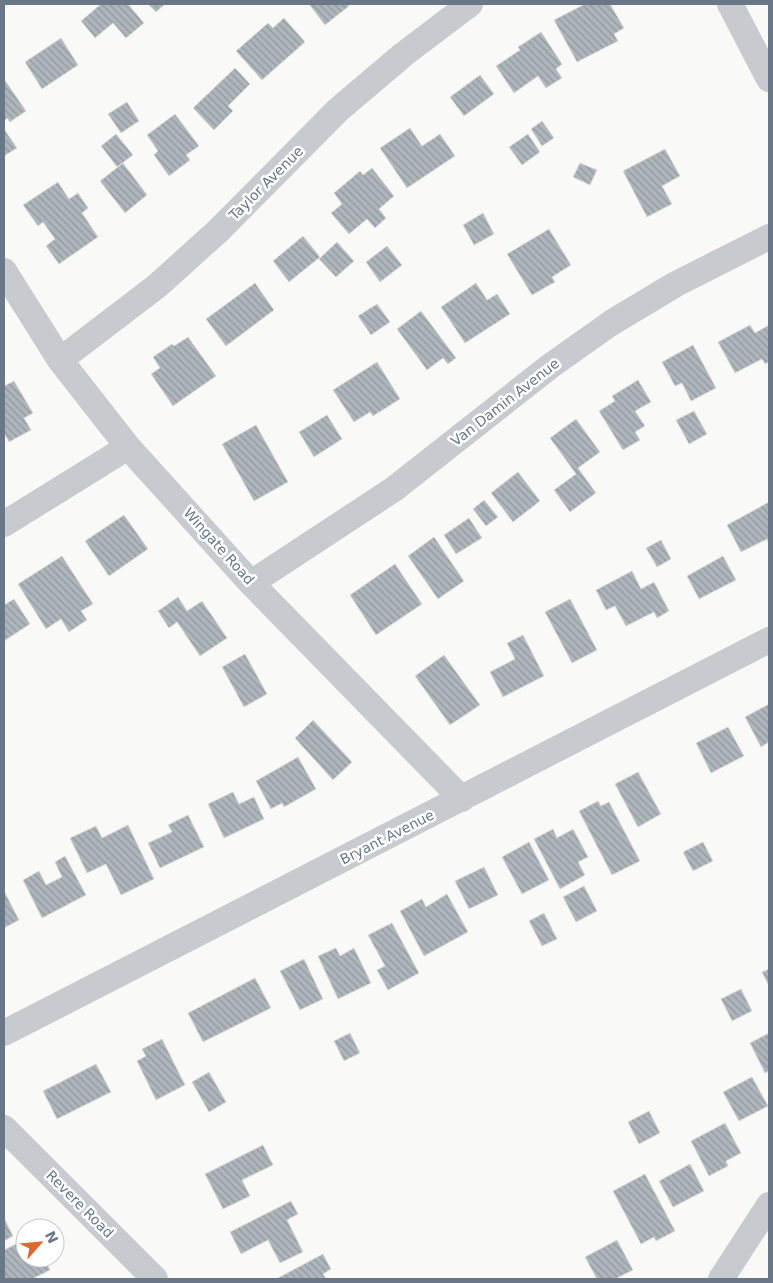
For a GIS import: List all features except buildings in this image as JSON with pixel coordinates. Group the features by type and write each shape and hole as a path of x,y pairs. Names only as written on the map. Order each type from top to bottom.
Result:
{"street":[{"name":"Taylor Avenue","path":"60,360 157,286 224,225 338,110 404,54 470,4"},
{"path":"730,4 769,80"},
{"name":"Van Damin Avenue","path":"251,583 394,489 549,367 611,323 676,284 769,237"},
{"name":"Wingate Road","path":"4,271 60,360 128,447 251,583 462,799"},
{"path":"4,524 128,447"},
{"name":"Bryant Avenue","path":"4,1033 769,640"},
{"name":"Revere Road","path":"4,1128 155,1279"},
{"path":"721,1279 769,1207"}]}
